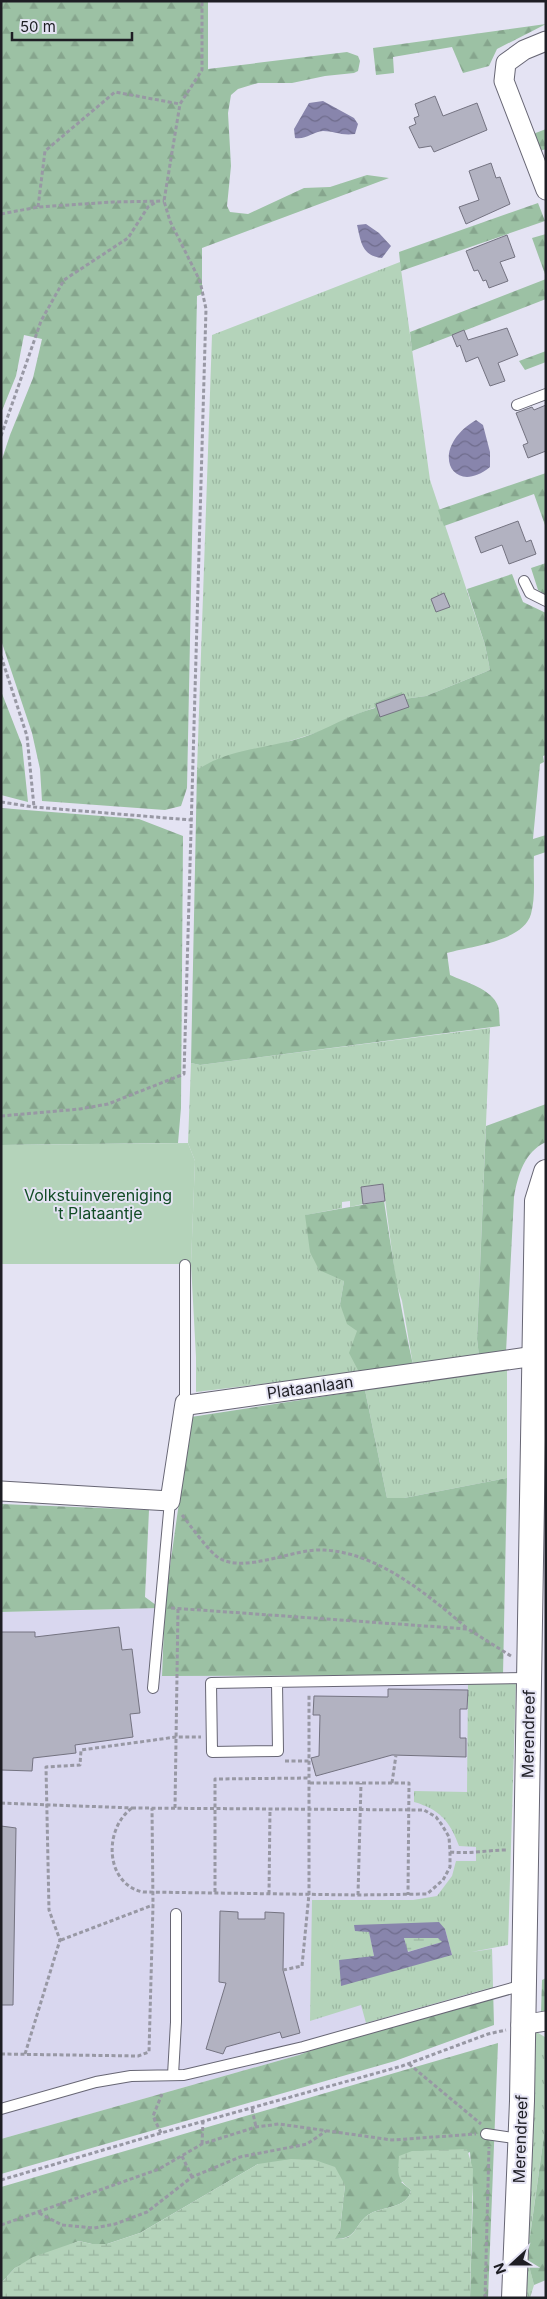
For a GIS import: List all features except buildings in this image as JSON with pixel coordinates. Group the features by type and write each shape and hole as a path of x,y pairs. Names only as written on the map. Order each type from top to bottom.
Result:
{"street":[{"path":"546,41 524,50 506,63 504,81 546,190"},
{"name":"Merendreef","path":"514,2298 520,2139 517,2027 523,1985 529,1678 540,1389 535,1356 537,1201 546,1172"},
{"name":"Plataanlaan","path":"185,1403 188,1405 535,1356"},
{"path":"1,1490 170,1501 185,1403"},
{"path":"517,2027 546,2020"}],"lane":[{"path":"517,405 546,394"},
{"path":"524,581 530,593 546,601"},
{"path":"185,1265 185,1403"},
{"path":"153,1688 170,1501"},
{"path":"277,1683 278,1751 212,1752 211,1683 529,1678"},
{"path":"173,2075 176,2022 176,1914"},
{"path":"1,2109 96,2082 131,2076 184,2075 303,2046 523,1985"},
{"path":"488,2134 520,2139"}],"path":[{"path":"1,1116 80,1109 108,1104 184,1074 206,309 200,281 170,221 164,201 180,104 202,70 202,1"},
{"path":"38,207 45,151 115,92 180,104"},
{"path":"1,214 38,207 164,201"},
{"path":"1,436 41,321 64,280 128,238 148,207 156,202"},
{"path":"1,656 27,736 34,807"},
{"path":"1,802 34,807 191,820"},
{"path":"170,1501 218,1558 236,1564 323,1550 356,1557 381,1566 434,1600 468,1629 513,1657"},
{"path":"160,1608 468,1629"},
{"path":"175,1808 178,1608"},
{"path":"283,1970 302,1966 309,1894 309,1682"},
{"path":"25,2054 60,1940 49,1910 46,1767 80,1765 81,1750 176,1738 212,1736"},
{"path":"278,1751 286,1762 310,1761"},
{"path":"392,1783 396,1756"},
{"path":"215,1892 215,1779 310,1778"},
{"path":"358,1895 361,1783"},
{"path":"310,1784 410,1783 408,1895"},
{"path":"1,1803 132,1808 270,1808 310,1810 409,1808 424,1810 436,1817 449,1837 450,1867 438,1887 427,1894 269,1894 154,1892 132,1889 120,1880 114,1867 113,1838 123,1815 132,1808"},
{"path":"1,2054 138,2056 149,2052 154,1905 152,1808"},
{"path":"269,1894 270,1808"},
{"path":"450,1852 474,1854 492,1850 512,1850"},
{"path":"60,1940 154,1905"},
{"path":"1,2180 409,2063 488,2034 517,2027"},
{"path":"409,2063 488,2130 485,2298"},
{"path":"161,2133 153,2116 162,2094"},
{"path":"252,2109 256,2127"},
{"path":"202,2144 203,2122"},
{"path":"1,2225 159,2169 202,2144 256,2127 279,2124 392,2140 488,2134"},
{"path":"39,2213 62,2225 94,2228 115,2224 147,2212 192,2177 240,2157 307,2144 327,2131"},
{"path":"182,2156 192,2177"}],"shaded area":[{"path":"160,1608 162,1676 503,1675 492,1949 493,1987 388,2021 299,2055 1,2139 1,1612"}],"green space":[{"path":"1,1 208,1 208,69 347,52 358,56 360,61 358,71 354,73 325,76 292,83 258,83 238,89 231,95 228,113 231,166 227,206 230,212 248,214 304,188 330,187 367,175 389,178 202,248 202,294 197,296 187,788 181,806 165,810 42,801 40,769 32,733 1,640 1,462 33,378 42,339 24,335 16,376 1,413"},
{"path":"546,24 497,49 489,66 463,73 452,47 393,57 394,73 376,75 373,48"},
{"path":"546,129 546,149 540,151 533,134"},
{"path":"538,203 545,221 401,271 399,252"},
{"path":"546,234 546,277 532,238"},
{"path":"400,262 430,480 485,645 490,670 426,696 404,699 402,693 374,703 376,707 352,716 325,730 197,770 212,335"},
{"path":"546,279 546,299 412,351 410,332"},
{"path":"546,351 546,362 525,370 519,361"},
{"path":"546,473 546,528 534,494 444,526 438,510"},
{"path":"546,563 546,595 538,590 531,568"},
{"path":"512,574 523,602 546,613 546,755 543,756 544,762 540,764 533,839 546,835 546,852 534,856 533,900 531,914 526,923 518,931 507,937 447,953 450,975 477,987 495,1000 499,1008 500,1026 200,1065 191,1063 197,770 222,757 313,734 375,708 374,703 402,692 404,699 426,696 490,670 485,645 467,589"},
{"path":"1,691 22,745 28,802 1,795"},
{"path":"1,808 139,819 183,836 181,1108 178,1143 1,1145"},
{"path":"490,1028 477,1339 479,1356 413,1365 402,1301 396,1282 383,1184 361,1187 363,1204 350,1207 350,1201 342,1202 342,1208 306,1215 308,1227 344,1281 340,1304 357,1331 359,1372 196,1392 191,1264 195,1161 188,1143 191,1063 200,1065"},
{"path":"546,1104 546,1142 538,1146 527,1158 520,1173 514,1197 506,1352 479,1356 477,1339 486,1126"},
{"name":"Volkstuinvereniging 't Plataantje","path":"188,1143 195,1161 191,1264 1,1264 1,1145"},
{"path":"384,1201 413,1365 359,1372 349,1353 357,1331 347,1324 340,1304 344,1281 319,1270 310,1252 305,1215"},
{"path":"507,1369 507,1478 404,1498 387,1498 365,1390"},
{"path":"365,1390 387,1498 404,1498 507,1478 503,1675 162,1676 165,1602 191,1417"},
{"path":"1,1504 149,1510 145,1597 160,1608 1,1612"},
{"path":"516,1682 508,1945 471,1952 492,1949 493,1987 366,2023 361,2005 310,2021 312,1900 413,1900 437,1896 452,1876 456,1861 476,1861 476,1847 459,1846 452,1830 437,1812 414,1802 414,1791 467,1792 468,1683","holes":["445,1929 452,1955 374,1956 369,1931"]},
{"path":"404,1937 439,1938 443,1942 407,1952"},
{"path":"546,1978 546,2280 534,2285 527,2258 545,2128 545,2029 541,2014 542,1980"},
{"path":"493,1987 494,2025 395,2061 1,2174 1,2139 299,2055 388,2021"},
{"path":"533,2030 545,2037 545,2128 527,2257 534,2285 530,2298 519,2298"},
{"path":"498,2043 488,2298 470,2298 473,2197 470,2152 401,2182 411,2190 405,2201 368,2215 347,2237 334,2239 340,2230 345,2185 258,2164 140,2233 107,2244 92,2244 79,2241 15,2268 1,2283 1,2187"},
{"path":"467,2149 473,2169 470,2298 1,2298 1,2283 15,2268 33,2257 79,2241 92,2244 107,2244 140,2233 258,2164 291,2159 315,2160 335,2167 345,2185 340,2230 335,2239 342,2239 351,2234 368,2215 400,2204 409,2196 411,2190 400,2179 399,2175 399,2156 412,2151"}],"water":[{"path":"323,101 354,118 358,124 355,134 323,131 302,138 295,138 294,129 309,103"},
{"path":"366,224 379,233 391,246 382,258 370,254 364,247 357,225"},
{"path":"476,420 483,425 490,452 490,467 476,475 465,477 456,473 450,466 449,456 452,444 461,432"},
{"path":"439,1922 445,1929 452,1955 341,1986 339,1960 374,1956 369,1932 355,1931 354,1925","holes":["404,1938 438,1938 442,1942 408,1952"]}]}
